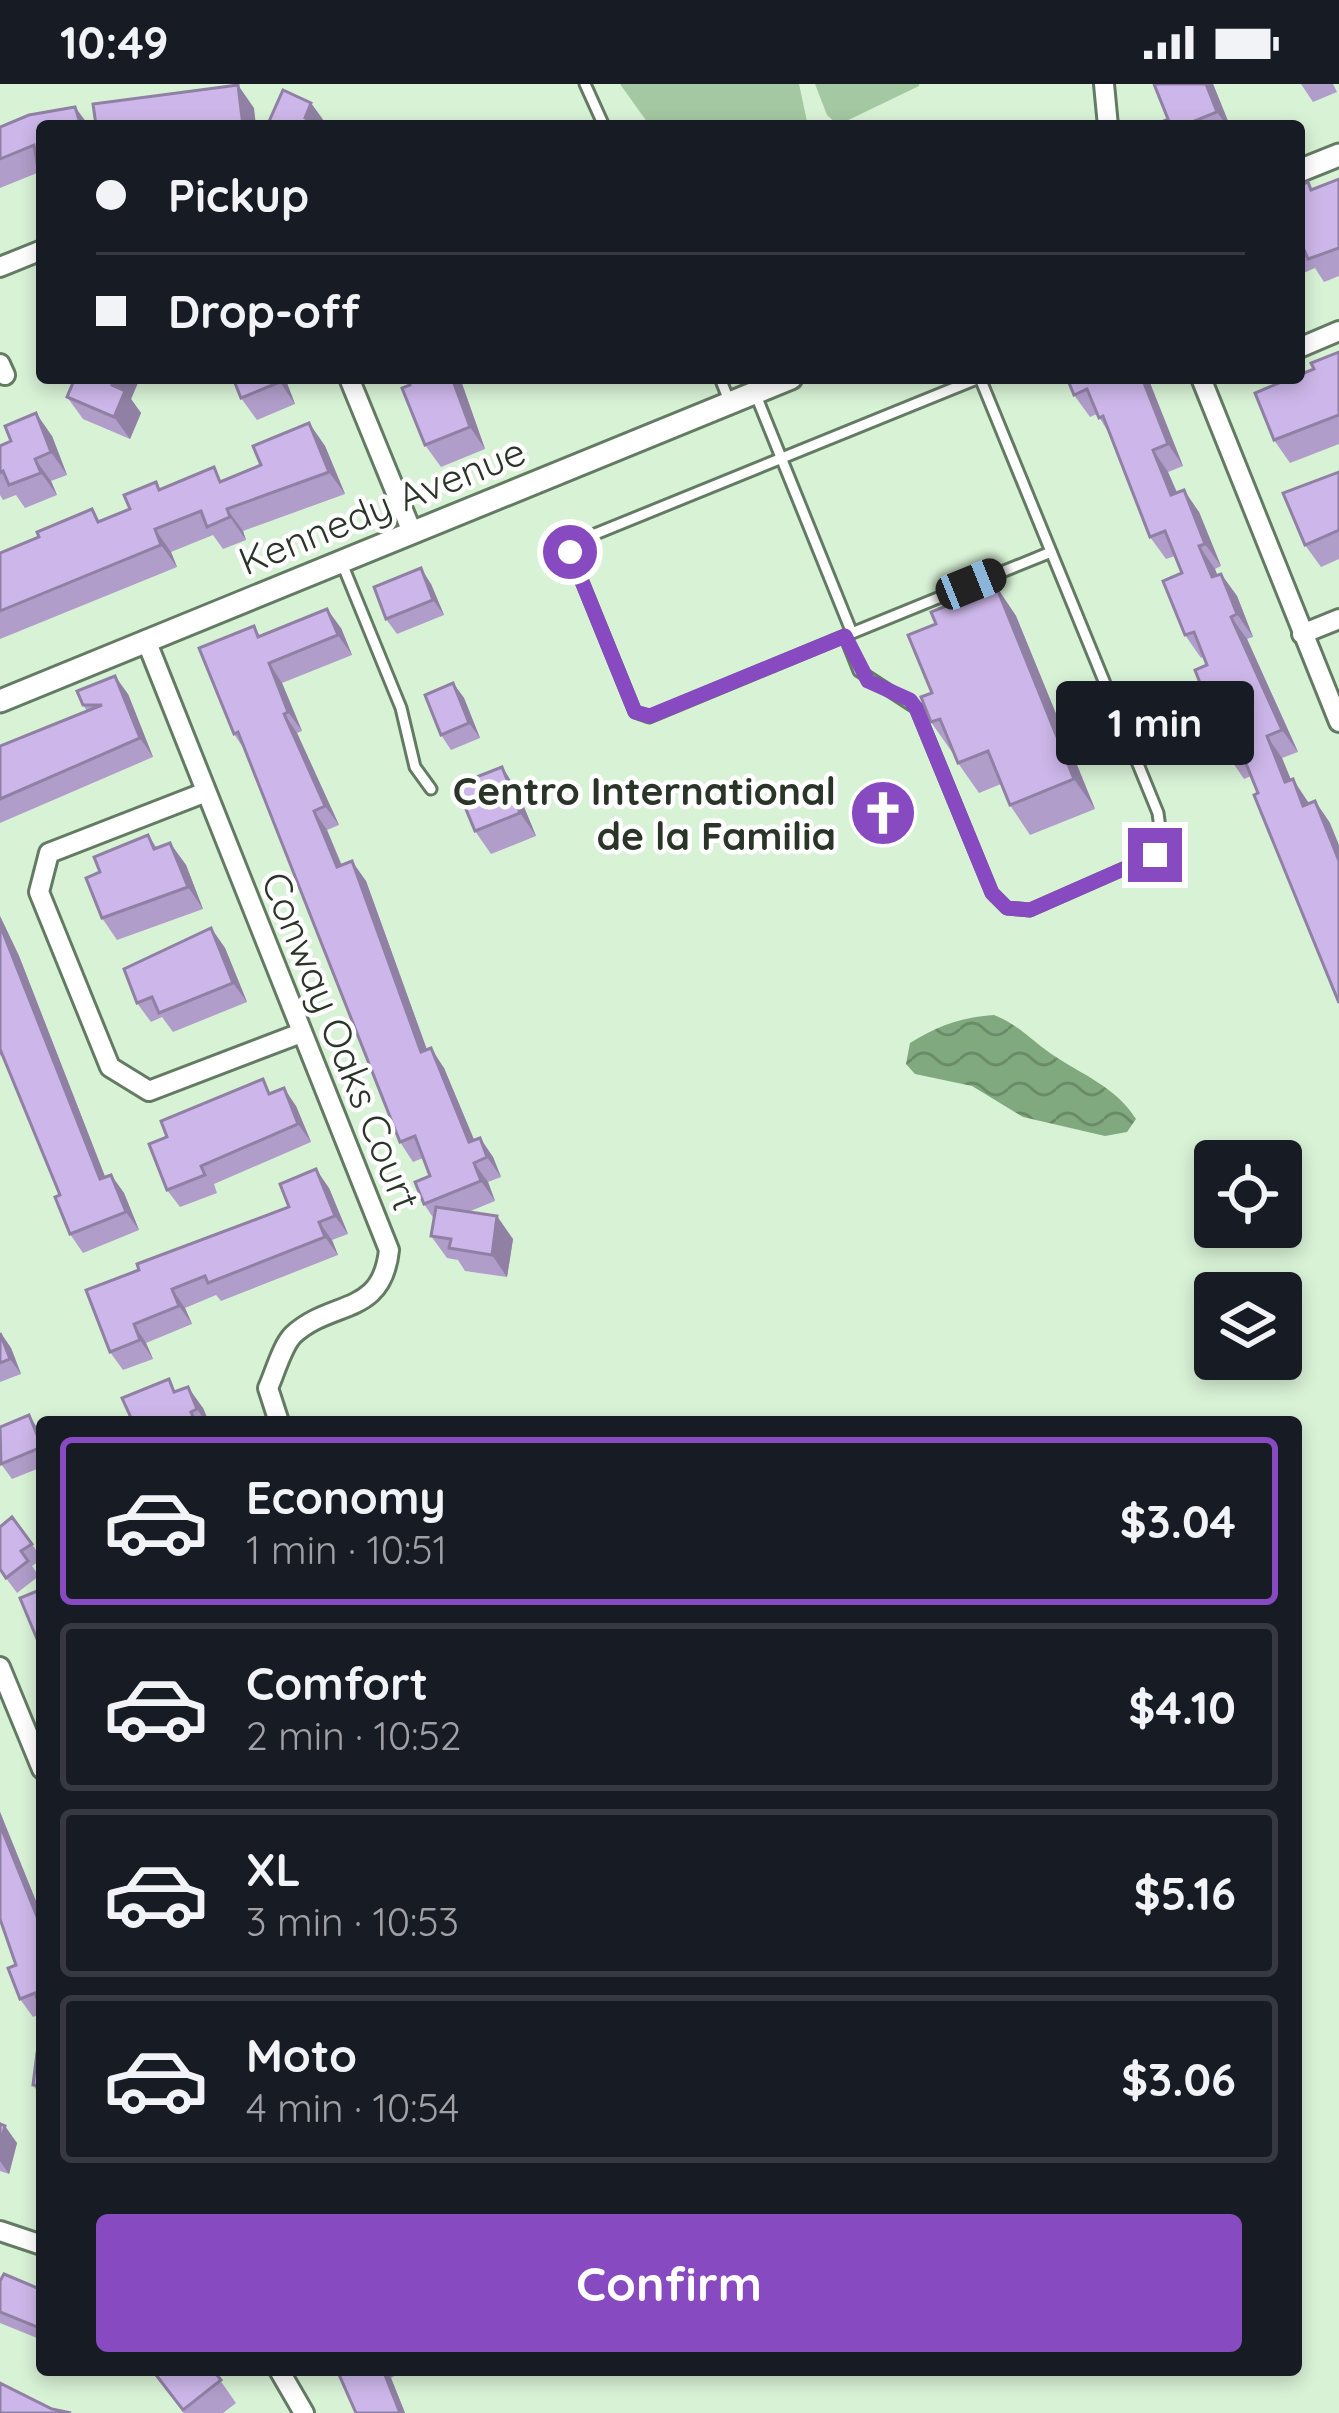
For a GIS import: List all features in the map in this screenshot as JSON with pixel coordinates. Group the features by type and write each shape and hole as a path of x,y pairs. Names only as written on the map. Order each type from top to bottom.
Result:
{"street":[{"path":"1104,84 1107,120"},
{"path":"1305,169 1339,155"},
{"path":"0,267 36,252"},
{"path":"1305,346 1339,332"},
{"path":"351,384 412,532"},
{"name":"Kennedy Avenue","path":"0,701 776,384"},
{"path":"1203,384 1339,722"},
{"path":"1302,634 1339,619"},
{"name":"Conway Oaks Court","path":"146,640 389,1250 387,1274 372,1294 292,1335 268,1388 278,1416"},
{"path":"206,792 49,853 39,892 110,1067 148,1090 301,1033"},
{"path":"0,1667 36,1754"},
{"path":"0,2231 36,2243"},
{"path":"282,2376 304,2413"}],"lane":[{"path":"585,84 601,120"},
{"path":"722,384 730,403"},
{"path":"965,384 578,542 570,552 635,712 650,716 1051,552"},
{"path":"755,393 868,681 910,700 916,708 992,893 1007,908 1030,910 1155,855 1161,836 1159,813 982,384"},
{"path":"341,561 401,708 415,767 430,789"}],"shaded area":[{"path":"620,84 799,84 807,120 646,120"},
{"path":"815,84 919,84 848,120 832,120"}],"water":[{"path":"994,1015 1118,1098 1136,1119 1127,1132 1105,1136 1023,1117 972,1086 915,1074 906,1064 910,1043 920,1037 960,1020"}],"building":[{"path":"1154,84 1206,84 1217,112 1197,120 1168,119"},
{"path":"238,85 242,120 95,120 93,104"},
{"path":"283,90 311,103 305,118 310,120 270,120"},
{"path":"75,107 79,120 36,120 36,157 34,145 0,159 0,127 29,115"},
{"path":"1339,179 1339,248 1308,259 1305,183 1311,190"},
{"path":"1339,352 1339,415 1274,440 1255,393 1277,384 1305,384 1305,373 1314,369 1311,363"},
{"path":"72,384 112,384 125,391 114,417 67,397"},
{"path":"235,384 275,384 241,398"},
{"path":"454,384 470,427 425,445 402,388"},
{"path":"1069,384 1144,384 1168,444 1153,450 1171,495 1184,490 1205,544 1199,546 1212,577 1221,574 1237,614 1231,617 1282,730 1267,736 1285,782 1293,779 1303,806 1315,801 1339,861 1339,1003 1254,795 1258,793 1241,751 1229,757 1195,670 1207,665 1194,632 1185,635 1163,581 1182,573 1165,531 1150,537 1103,416 1099,418 1087,389 1074,395"},
{"path":"36,413 51,452 35,459 41,473 9,485 0,473 0,446 11,441 5,426"},
{"path":"309,423 329,472 227,509 230,517 207,527 201,511 155,529 161,545 0,611 0,553 92,509 98,522 130,509 124,495 156,482 159,490 214,467 220,482 261,465 253,446"},
{"path":"1339,472 1339,530 1305,545 1283,493"},
{"path":"421,568 433,600 386,619 374,587"},
{"path":"996,586 1074,779 1010,805 988,751 958,763 940,719 931,722 921,697 932,693 908,635 936,624 931,612"},
{"path":"327,609 338,635 269,663 288,712 284,714 325,806 314,811 337,867 352,861 421,1052 431,1048 469,1142 480,1138 487,1157 474,1163 481,1181 424,1204 415,1182 430,1176 415,1136 400,1142 238,732 234,734 199,648 254,626 258,637"},
{"path":"115,676 140,738 0,799 0,746 102,705 83,705 77,691"},
{"path":"453,683 469,723 441,735 425,695"},
{"path":"502,767 520,813 475,831 456,785"},
{"path":"148,835 154,849 170,843 188,887 102,918 86,878 100,872 94,857"},
{"path":"0,925 100,1179 111,1175 126,1212 70,1234 55,1197 60,1195 0,1049"},
{"path":"211,928 233,983 159,1013 152,997 137,1003 124,969"},
{"path":"263,1079 269,1094 284,1088 298,1124 201,1166 205,1175 167,1190 149,1144 167,1137 161,1121"},
{"path":"316,1169 335,1216 319,1222 325,1237 208,1283 205,1276 172,1289 179,1306 134,1324 140,1340 110,1352 86,1290 139,1270 137,1264 289,1207 280,1184"},
{"path":"436,1207 497,1216 492,1255 449,1248 451,1239 431,1236"},
{"path":"0,1333 10,1359 0,1363"},
{"path":"169,1379 174,1392 188,1387 197,1409 193,1416 130,1416 122,1398"},
{"path":"29,1415 36,1449 1,1464 0,1427"},
{"path":"12,1517 32,1544 21,1551 28,1561 6,1578 0,1569 0,1527"},
{"path":"36,1591 36,1637 20,1598"},
{"path":"0,1825 36,1914 36,1996 20,1999 8,1968 16,1965 0,1919"},
{"path":"4,2274 36,2287 36,2327 0,2312"},
{"path":"157,2376 218,2376 221,2380 183,2410"},
{"path":"340,2376 385,2376 400,2413 356,2413"},
{"path":"0,2383 52,2409 71,2413 0,2413"}],"place":[{"name":"Centro International de la Familia","path":"883,813"}],"route":[{"path":"570,552 635,712 650,716 845,636 868,681 910,700 916,708 992,893 1007,908 1030,910 1155,855"}]}
